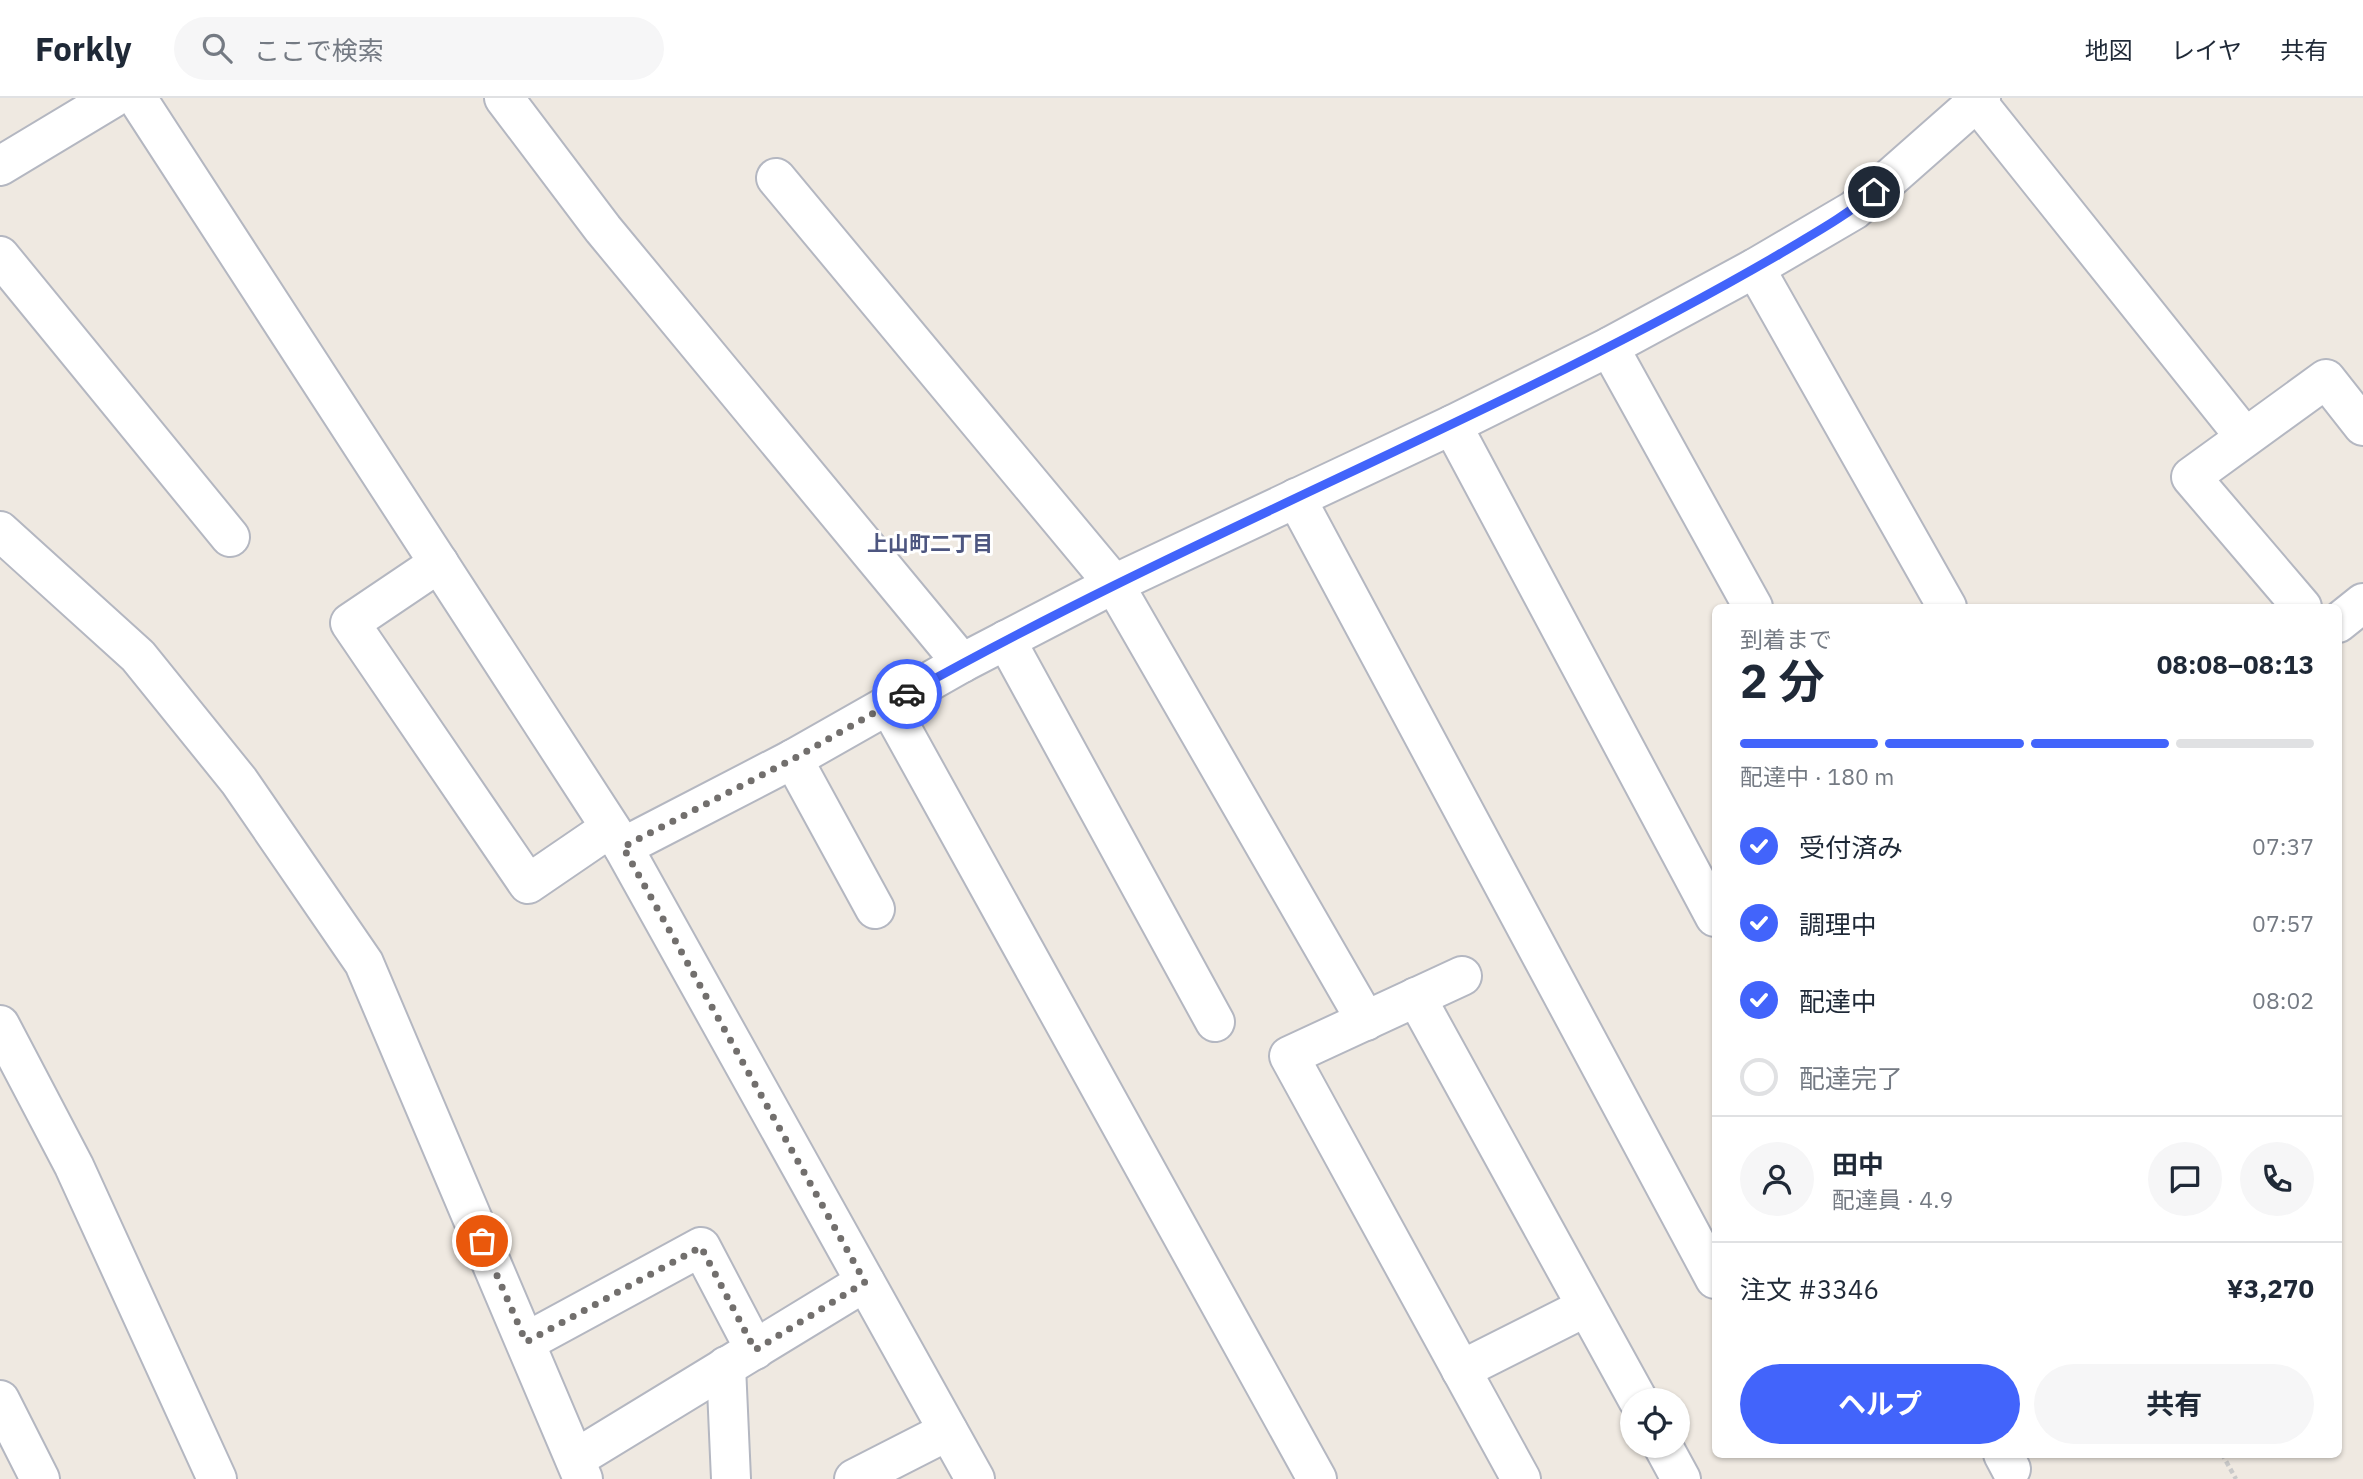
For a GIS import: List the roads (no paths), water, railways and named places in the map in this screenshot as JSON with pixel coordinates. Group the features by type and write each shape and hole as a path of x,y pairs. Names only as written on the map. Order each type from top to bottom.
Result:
{"street":[{"path":"0,166 113,98"},
{"path":"137,98 617,838 975,1479"},
{"path":"504,98 603,229 962,663"},
{"path":"439,563 349,623 528,884 617,838 793,759 962,663 1114,584 1452,425 1609,347 1755,268 1854,210 1979,100 2245,437"},
{"path":"776,178 1114,584 1366,1021"},
{"path":"0,256 230,537"},
{"path":"1755,268 1945,604"},
{"path":"1609,347 1751,604"},
{"path":"2299,604 2191,477 2326,379 2363,426"},
{"path":"1452,425 1712,910"},
{"path":"1296,498 1712,1273"},
{"path":"0,531 138,656 239,781 364,963 579,1469 741,1358 865,1282"},
{"path":"2342,620 2363,603"},
{"path":"1006,640 1215,1022"},
{"path":"888,704 1317,1479"},
{"path":"793,759 875,909"},
{"path":"1462,976 1289,1056 1521,1479"},
{"path":"1416,998 1630,1388"},
{"path":"0,1025 74,1166 217,1479"},
{"path":"526,1342 701,1247 741,1358 731,1479"},
{"path":"1461,1370 1586,1307"},
{"path":"0,1400 40,1479"},
{"path":"854,1479 948,1431"},
{"path":"1670,1458 1681,1479"}],"district":[{"name":"上山町二丁目","path":"930,543"}]}
